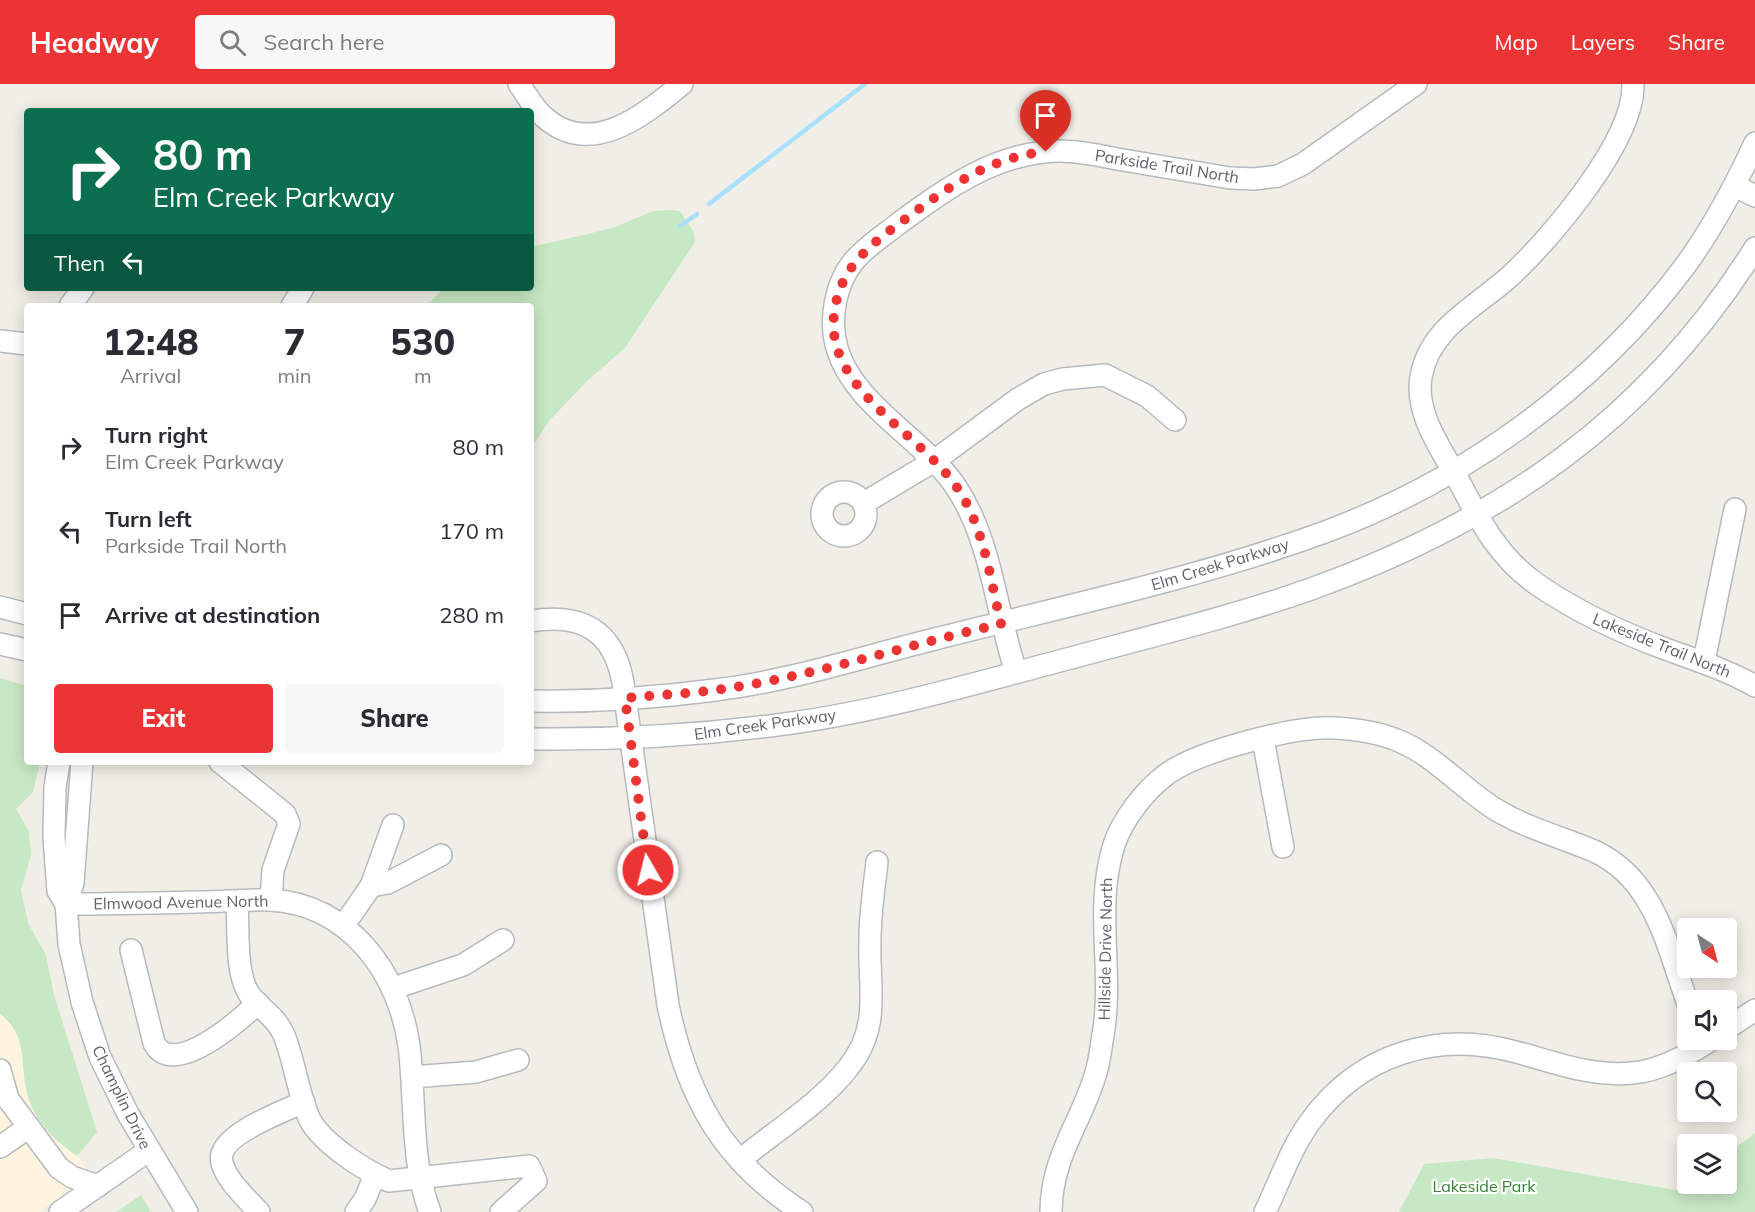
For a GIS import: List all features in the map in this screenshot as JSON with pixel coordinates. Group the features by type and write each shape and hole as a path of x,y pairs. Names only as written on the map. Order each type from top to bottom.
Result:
{"street":[{"path":"519,84 543,116 557,127 587,135 605,134 622,126 656,105 682,84"},
{"name":"Parkside Trail North","path":"1016,672 1001,624 984,552 973,519 956,487 934,461 861,391 845,370 832,328 835,303 853,262 869,246 945,190 1000,161 1030,153 1061,151 1093,154 1230,178 1255,179 1278,176 1303,164 1416,84"},
{"path":"1453,470 1430,429 1421,402 1420,379 1428,353 1442,332 1509,277 1566,213 1592,179 1625,125 1632,105 1633,84"},
{"name":"Elm Creek Parkway","path":"534,701 581,701 717,690 843,665 1196,572 1325,531 1396,501 1453,470 1529,422 1595,366 1686,266 1735,186 1755,143"},
{"path":"1735,186 1755,196"},
{"name":"Elm Creek Parkway","path":"534,739 630,738 793,723 905,701 1203,623 1312,589 1418,545 1476,515 1548,470 1584,443 1627,406 1666,367 1703,323 1755,248"},
{"path":"0,341 24,344"},
{"path":"864,503 934,461 1018,399 1044,384 1063,379 1105,375 1147,396 1175,420"},
{"name":"Lakeside Trail North","path":"1453,470 1487,535 1536,584 1577,609 1620,630 1704,661 1755,686"},
{"path":"1704,661 1735,509"},
{"path":"0,607 24,613"},
{"path":"534,621 559,618 579,622 597,632 614,654 622,674 668,1005 678,1052 692,1089 715,1129 764,1185 802,1212"},
{"path":"0,644 24,650"},
{"name":"Hillside Drive North","path":"1051,1212 1051,1195 1058,1167 1068,1136 1097,1070 1104,1031 1104,899 1107,870 1115,841 1147,793 1167,774 1197,758 1299,731 1332,728 1394,739 1422,753 1499,812 1610,860 1628,873 1643,891 1655,913 1683,990"},
{"path":"1263,739 1284,848"},
{"name":"Champlin Drive","path":"59,765 55,787 54,837 58,891 66,904"},
{"name":"Champlin Drive","path":"82,765 73,884 66,904 69,944 82,1002 100,1057 148,1151 187,1212"},
{"path":"224,765 285,814 289,824 273,870 271,900"},
{"path":"344,925 370,886 393,825"},
{"path":"370,886 388,883 441,855"},
{"path":"740,1160 832,1086 849,1067 861,1046 870,1023 873,996 870,940 877,862"},
{"name":"Elmwood Avenue North","path":"66,904 271,900 319,912 344,925 367,947 394,988 408,1043 420,1179 430,1212"},
{"path":"237,902 241,979 282,1032 311,1122 328,1141 375,1174 389,1180 420,1179 529,1166 536,1181 501,1212"},
{"path":"394,988 463,965 503,940"},
{"path":"131,950 154,1043 157,1049 168,1056 180,1054 210,1041 236,1025 258,1003"},
{"path":"1737,1022 1755,1010"},
{"path":"1265,1212 1309,1123 1331,1098 1357,1076 1417,1047 1450,1043 1483,1044 1581,1070 1615,1074 1654,1069 1690,1050"},
{"path":"412,1077 476,1072 518,1060"},
{"path":"0,1070 8,1099 59,1167 72,1177 98,1185"},
{"path":"259,1212 228,1175 221,1161 222,1150 238,1134 304,1102"},
{"path":"0,1146 28,1127"},
{"path":"60,1212 148,1151"},
{"path":"356,1212 375,1174"}],"shaded area":[{"path":"0,1014 13,1024 23,1052 29,1100 52,1138 77,1156 90,1173 39,1212 0,1212"}],"green space":[{"path":"653,211 680,211 694,232 695,242 625,348 588,380 549,421 534,444 534,303 429,303 441,291 534,291 534,246 613,228"},
{"path":"0,678 24,685 24,765 39,765 33,792 16,809 29,831 31,855 21,890 28,923 46,955 54,995 97,1132 77,1156 62,1145 37,1117 26,1088 20,1043 10,1023 0,1014"},
{"name":"Lakeside Park","path":"1755,1133 1755,1212 1399,1212 1424,1164 1493,1158 1675,1190 1677,1188 1677,1194 1737,1194 1737,1146"},
{"path":"141,1195 151,1212 116,1212"}],"waterway":[{"path":"709,204 865,84"},
{"path":"680,226 697,214"}],"route":[{"path":"648,870 625,698 717,690 843,665 935,639 1001,624 984,552 973,519 956,487 934,461 861,391 845,370 832,328 835,303 843,281 853,262 869,246 945,190 972,174 1000,161 1030,153 1046,152"}]}
